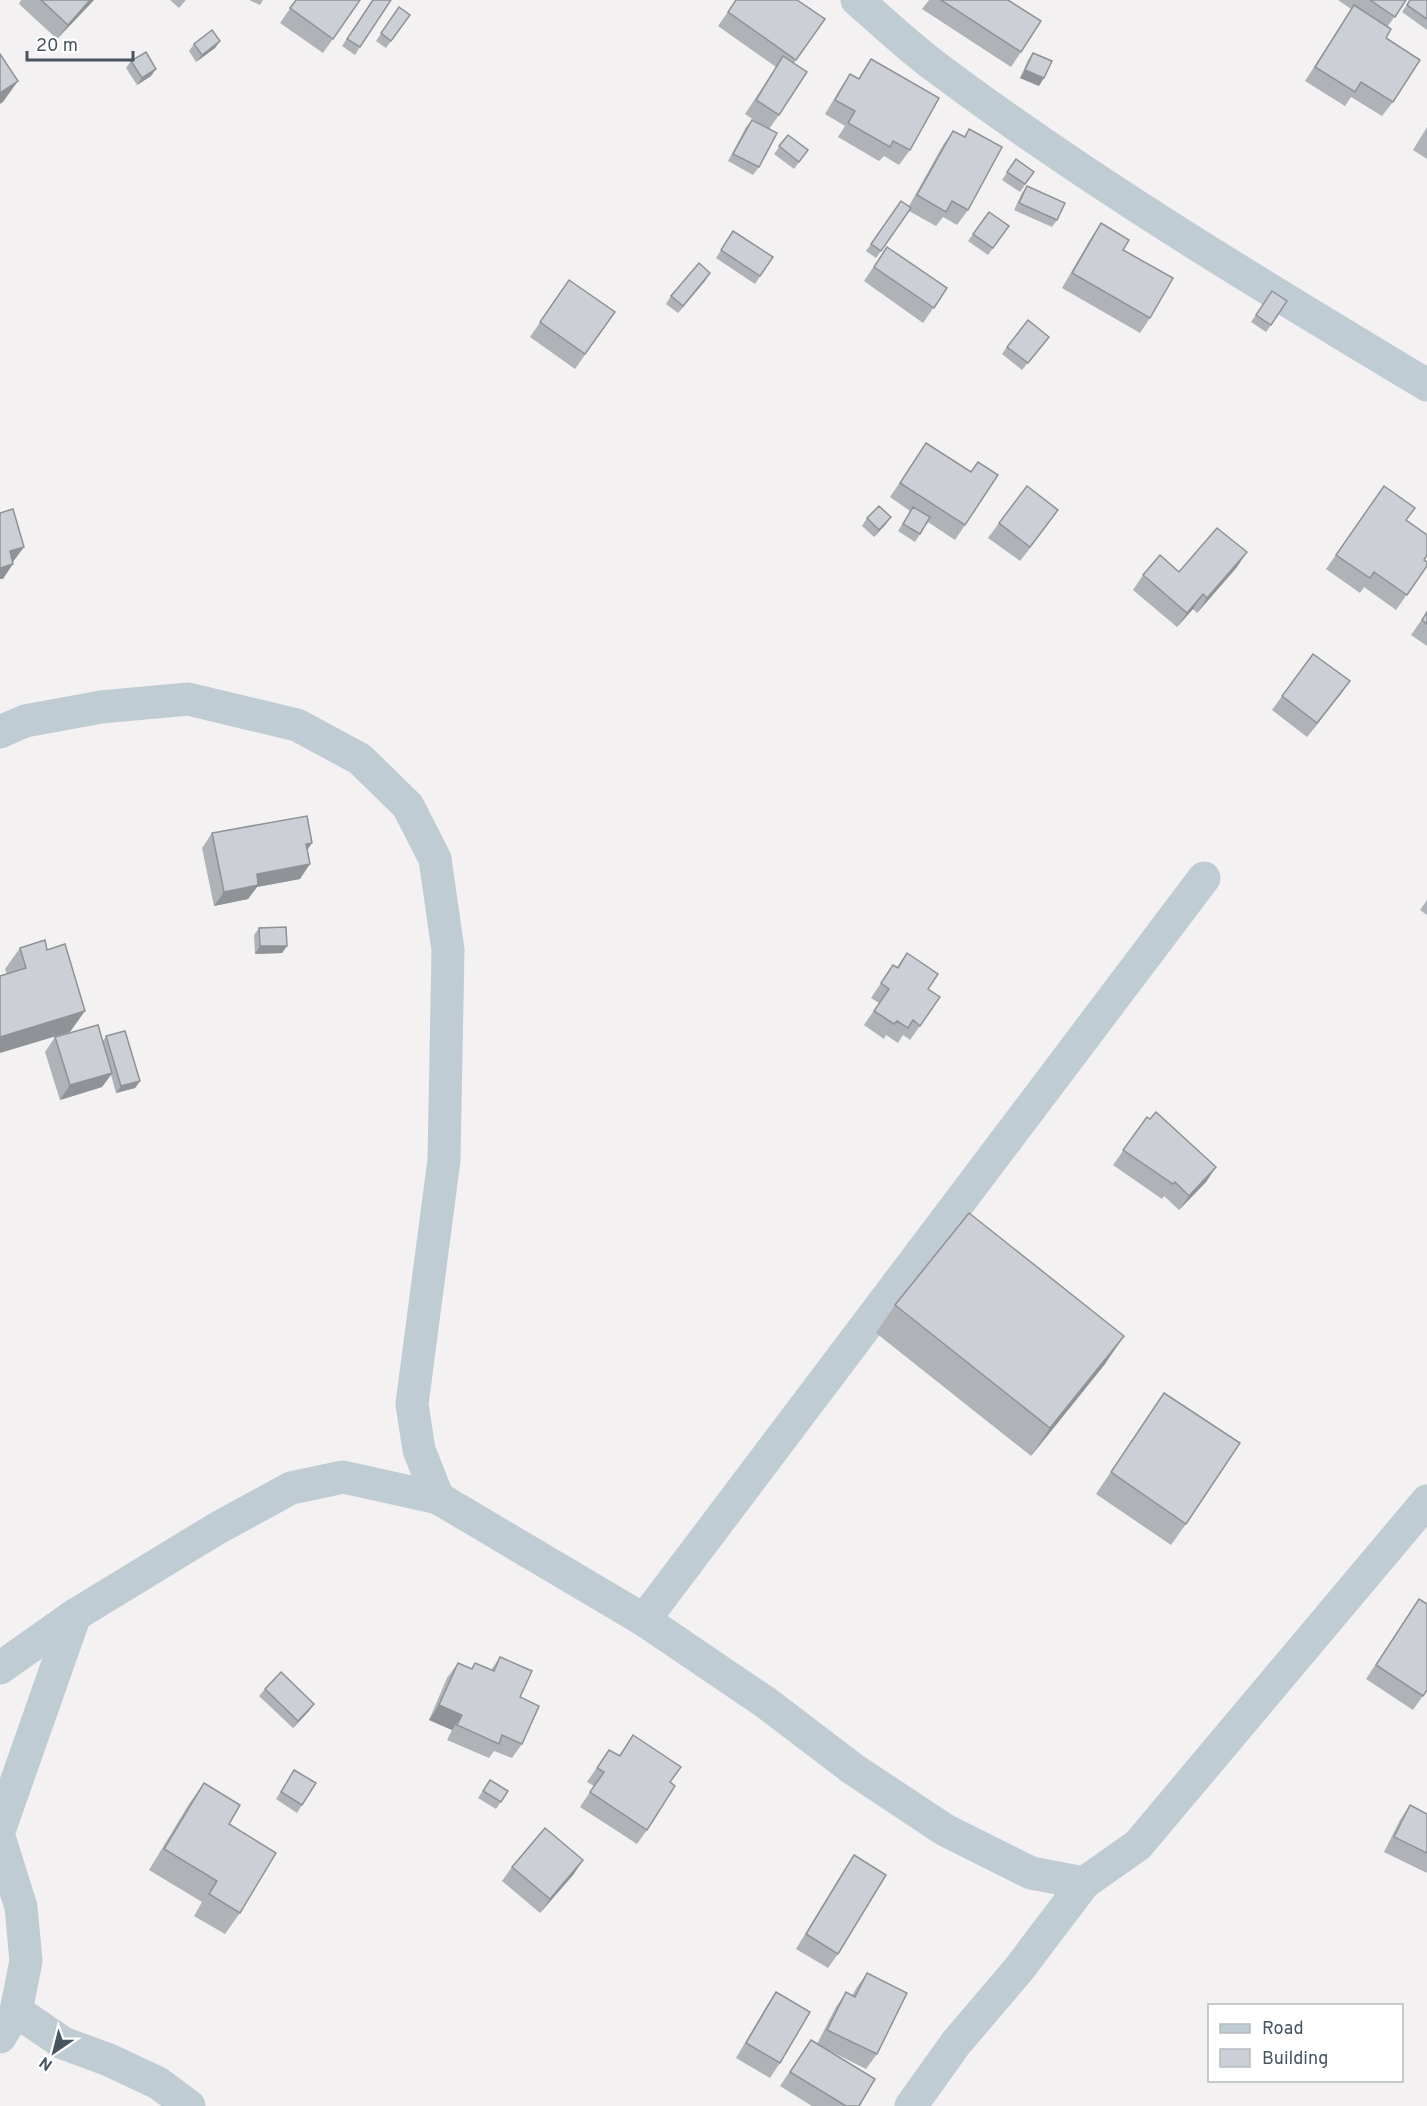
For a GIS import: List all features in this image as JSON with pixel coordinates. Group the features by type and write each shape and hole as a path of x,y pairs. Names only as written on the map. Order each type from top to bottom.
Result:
{"street":[{"path":"857,0 938,69 1081,169 1246,276 1427,385"},
{"path":"0,732 25,721 101,707 188,699 297,725 360,759 408,806 435,859 448,950 444,1160 412,1404 419,1450 438,1498"},
{"path":"644,1620 1204,878"},
{"path":"0,1668 75,1615 216,1529 291,1488 344,1477 438,1498 644,1620 765,1702 853,1769 945,1830 1031,1873 1084,1883"},
{"path":"911,2106 956,2043 1018,1969 1084,1883 1138,1845 1427,1501"},
{"path":"0,1828 75,1615"},
{"path":"0,1840 21,1906 26,1961 8,2024 109,2060 158,2083 189,2106"}],"building":[{"path":"41,0 90,0 68,25"},
{"path":"296,0 360,0 333,39 290,8"},
{"path":"373,0 391,0 360,47 347,39"},
{"path":"736,0 797,0 825,19 796,60 728,12"},
{"path":"941,0 1008,0 1041,21 1021,52"},
{"path":"1370,0 1406,0 1395,17"},
{"path":"1410,0 1427,0 1427,19 1407,5"},
{"path":"1354,5 1391,29 1386,38 1420,60 1393,102 1361,82 1355,92 1315,67"},
{"path":"399,7 410,15 391,41 381,33"},
{"path":"212,30 220,41 202,55 194,44"},
{"path":"146,52 156,69 142,78 131,61"},
{"path":"1033,53 1052,61 1044,78 1025,70"},
{"path":"0,54 18,81 0,93"},
{"path":"783,56 807,72 779,115 756,100"},
{"path":"871,59 939,98 910,150 893,141 890,147 848,123 855,111 835,100 850,74 859,79"},
{"path":"752,120 777,133 759,167 733,154"},
{"path":"969,129 1002,147 968,210 952,201 946,212 917,195 953,131 965,137"},
{"path":"788,135 808,150 799,162 779,146"},
{"path":"1016,159 1034,172 1025,184 1007,172"},
{"path":"1027,186 1065,203 1057,220 1019,203"},
{"path":"901,201 911,208 881,251 871,244"},
{"path":"989,212 1009,226 993,248 973,234"},
{"path":"1101,223 1129,240 1123,250 1173,278 1150,318 1072,273"},
{"path":"733,231 773,257 760,276 721,250"},
{"path":"887,247 947,288 934,308 874,267"},
{"path":"699,263 710,273 683,306 671,296"},
{"path":"569,280 615,312 585,354 540,322"},
{"path":"1272,291 1287,301 1271,325 1256,315"},
{"path":"1028,320 1049,337 1028,363 1007,347"},
{"path":"926,443 971,472 978,462 998,475 965,525 900,483"},
{"path":"1027,486 1058,510 1030,547 999,523"},
{"path":"1384,486 1415,508 1406,520 1427,535 1427,555 1424,560 1427,566 1407,595 1374,572 1370,578 1336,555"},
{"path":"879,506 891,517 879,530 867,518"},
{"path":"913,507 930,517 920,534 903,524"},
{"path":"13,509 24,547 10,551 13,564 0,568 0,513"},
{"path":"1217,528 1247,552 1207,598 1203,594 1187,613 1143,575 1160,555 1179,572"},
{"path":"1427,612 1427,624 1422,620"},
{"path":"1313,654 1350,681 1317,723 1282,696"},
{"path":"307,816 312,843 306,844 310,864 257,874 258,885 224,892 212,833"},
{"path":"286,927 287,946 260,946 259,928"},
{"path":"45,940 47,950 65,944 85,1011 0,1037 0,976 26,968 20,948"},
{"path":"907,953 938,974 928,989 940,997 920,1026 913,1020 908,1028 897,1021 894,1024 874,1011 889,989 881,983 893,965 898,968"},
{"path":"98,1025 112,1073 70,1085 55,1037"},
{"path":"125,1031 140,1081 121,1086 106,1036"},
{"path":"1156,1112 1216,1167 1189,1196 1175,1182 1173,1184 1123,1150 1147,1117 1150,1119"},
{"path":"969,1213 1124,1336 1050,1428 895,1305"},
{"path":"1164,1393 1240,1443 1186,1524 1111,1472"},
{"path":"1419,1599 1427,1604 1427,1690 1423,1696 1376,1665"},
{"path":"500,1657 532,1671 520,1697 539,1706 522,1744 502,1735 499,1744 457,1725 462,1715 439,1705 458,1663 472,1669 475,1663 494,1671"},
{"path":"281,1672 314,1704 298,1721 265,1689"},
{"path":"633,1735 681,1767 670,1782 675,1786 647,1830 590,1792 604,1772 597,1768 609,1750 620,1756"},
{"path":"294,1770 316,1783 302,1805 281,1792"},
{"path":"490,1780 508,1791 501,1802 483,1791"},
{"path":"204,1783 240,1805 229,1824 276,1853 240,1913 209,1894 217,1881 164,1849"},
{"path":"1410,1805 1427,1814 1427,1853 1394,1837"},
{"path":"545,1828 583,1860 550,1899 512,1867"},
{"path":"854,1855 886,1875 838,1954 806,1934"},
{"path":"867,1973 907,1993 877,2054 827,2030 846,1992 855,1997"},
{"path":"776,1992 810,2012 780,2063 746,2043"},
{"path":"811,2040 875,2079 859,2106 846,2106 790,2072"}]}
